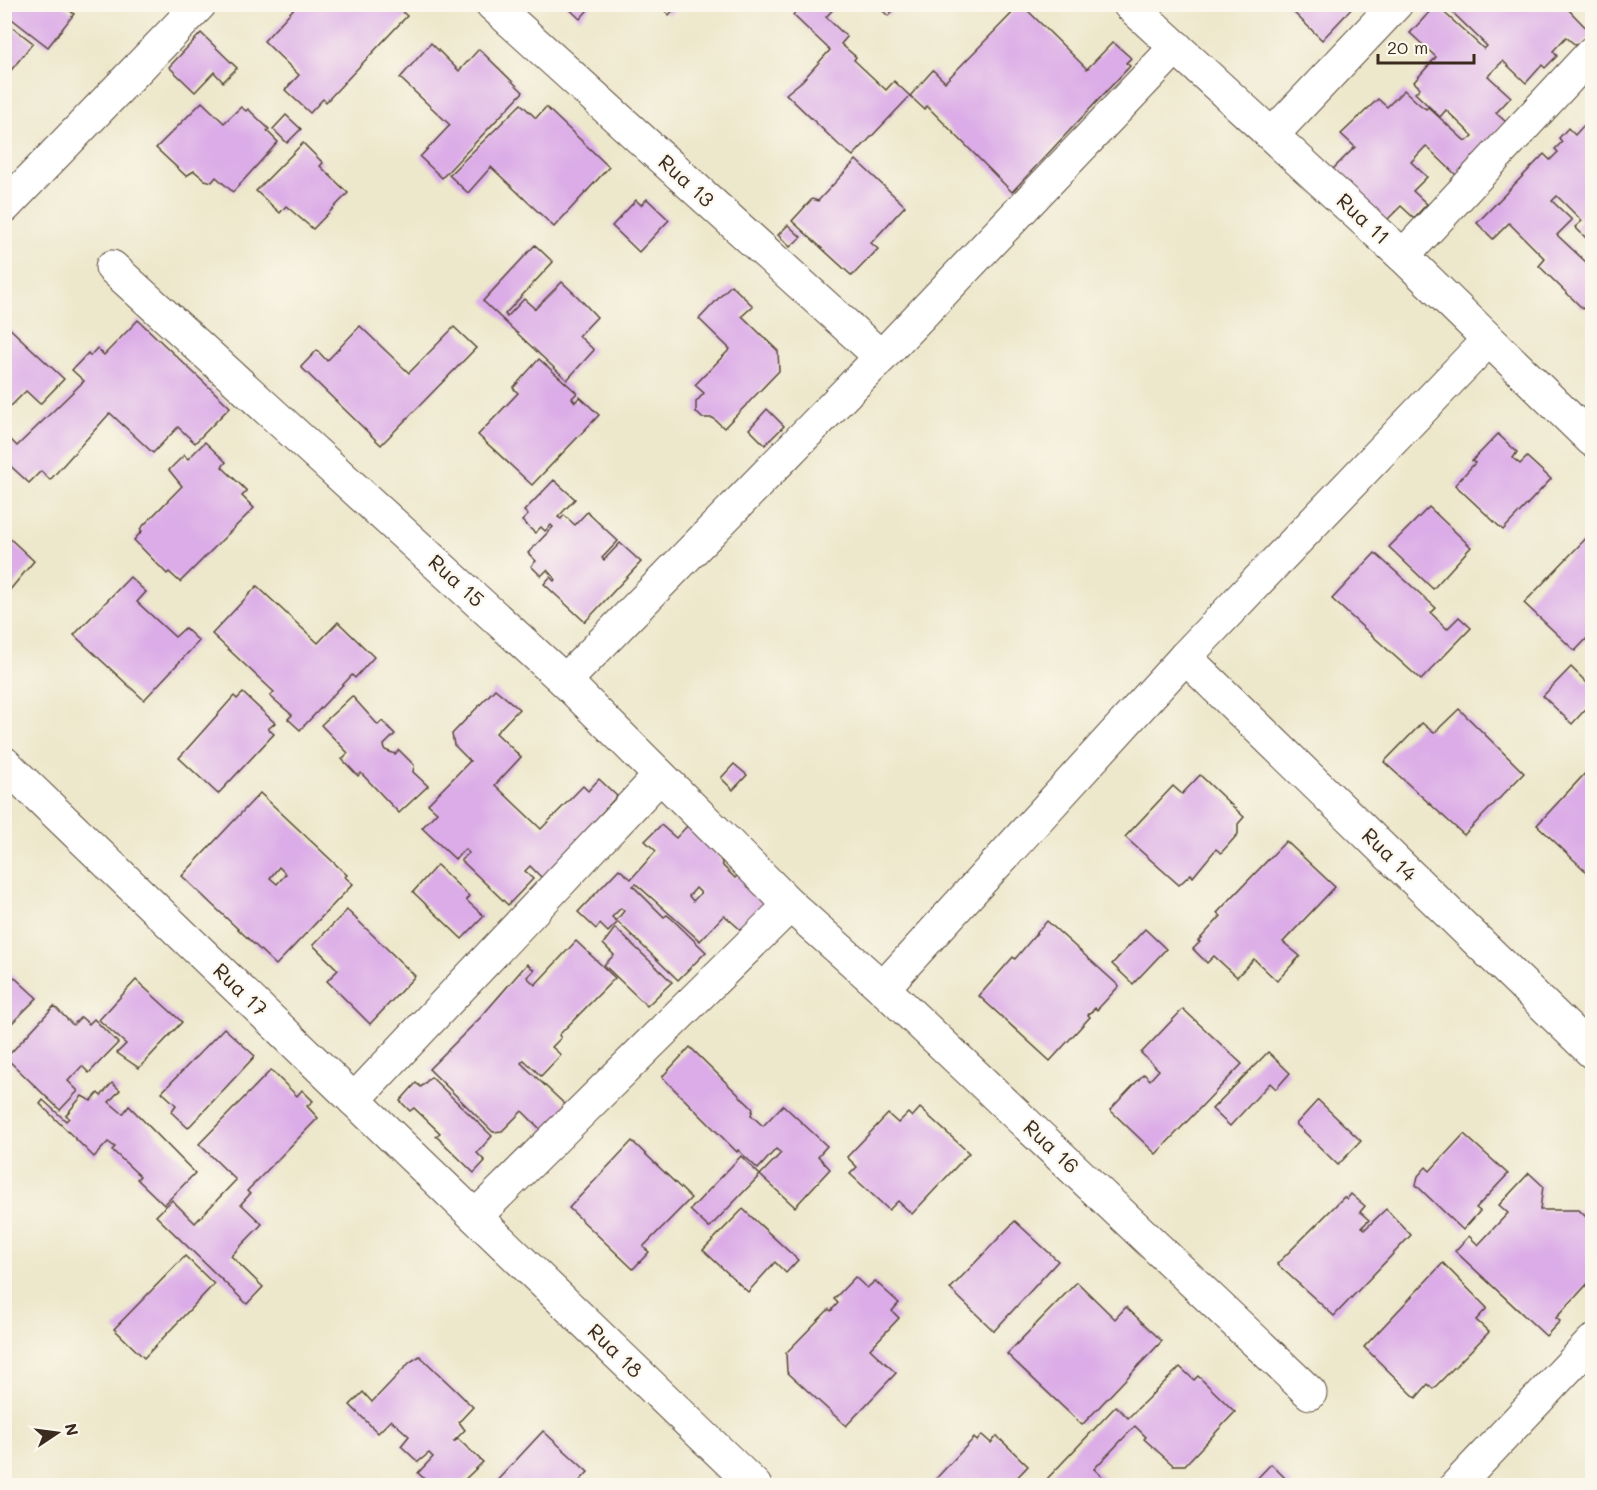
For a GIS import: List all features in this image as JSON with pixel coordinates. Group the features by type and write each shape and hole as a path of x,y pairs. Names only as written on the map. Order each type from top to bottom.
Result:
{"street":[{"path":"4,207 200,4"},
{"name":"Rua 13","path":"492,4 881,357"},
{"name":"Rua 11","path":"1129,4 1403,256 1593,440"},
{"path":"1273,134 1396,4"},
{"path":"565,681 881,357 1176,47"},
{"path":"1403,256 1593,53"},
{"name":"Rua 15","path":"112,267 565,681 790,905"},
{"path":"883,988 1185,657 1488,340"},
{"name":"Rua 14","path":"1185,657 1593,1053"},
{"name":"Rua 17","path":"4,763 476,1216"},
{"path":"354,1100 660,776"},
{"path":"476,1216 790,905"},
{"name":"Rua 16","path":"790,905 883,988 1310,1393"},
{"name":"Rua 18","path":"476,1216 755,1485"},
{"path":"1460,1484 1593,1342"}],"building":[{"path":"4,4 61,4 74,14 48,47 4,13"},
{"path":"298,4 394,4 407,16 326,102 323,99 310,113 285,90 299,75 264,41"},
{"path":"564,4 593,4 580,19"},
{"path":"658,4 679,4 669,15"},
{"path":"802,4 838,4 826,17 847,37 841,44 856,57 854,60 886,90 894,81 910,96 853,156 786,94 802,81 830,50 793,15"},
{"path":"876,4 899,4 888,16"},
{"path":"1021,4 1087,69 1113,42 1131,58 1126,63 1130,66 1012,192 927,106 924,109 910,96 933,70 945,82"},
{"path":"1285,4 1356,4 1322,40"},
{"path":"1444,4 1563,4 1592,34 1579,48 1566,37 1553,51 1557,56 1545,68 1542,65 1526,83 1503,61 1488,76 1511,97 1496,113 1506,122 1456,175 1426,146 1411,162 1427,177 1413,191 1427,204 1414,218 1401,206 1383,224 1330,172 1355,147 1341,134 1378,99 1387,107 1404,90 1426,109 1428,107 1464,140 1467,141 1473,136 1446,110 1440,117 1415,93 1420,88 1414,82 1436,57 1410,33 1436,5 1484,49 1487,46"},
{"path":"4,25 9,29 11,26 33,43 4,79"},
{"path":"201,33 237,68 223,82 214,72 195,92 169,67"},
{"path":"431,43 459,71 479,49 523,92 442,178 420,157 450,125 400,78"},
{"path":"202,102 224,123 241,107 246,111 248,109 269,129 267,131 278,142 233,192 216,177 212,182 205,180 194,171 186,176 156,148"},
{"path":"521,104 536,118 546,107 609,167 554,227 491,167 468,193 449,175"},
{"path":"286,115 301,129 287,143 273,129"},
{"path":"1584,125 1592,133 1592,144 1588,149 1591,152 1588,155 1592,160 1592,244 1575,227 1582,221 1557,196 1552,201 1572,220 1557,235 1587,263 1592,257 1592,298 1583,309 1539,266 1545,259 1509,223 1493,239 1477,223 1544,154 1550,160 1558,152 1555,149 1562,142 1559,138 1568,128 1575,135"},
{"path":"303,143 323,163 320,166 348,193 313,229 286,206 280,213 256,191"},
{"path":"856,160 905,206 871,243 878,249 852,276 792,221 812,199 818,201"},
{"path":"647,199 669,220 639,252 612,226 636,200 641,205"},
{"path":"788,225 801,237 790,247 778,235"},
{"path":"535,245 553,262 505,314 507,317 524,299 535,309 562,282 597,317 579,336 594,350 567,380 483,301"},
{"path":"731,285 753,306 742,316 778,351 779,371 724,428 713,418 702,418 696,412 696,402 704,393 695,385 730,349 699,319"},
{"path":"138,320 230,407 195,443 178,427 153,453 110,413 50,480 41,471 29,483 4,460 4,441 8,437 17,446 84,381 72,370 88,353 90,356 97,348 104,355"},
{"path":"4,323 64,379 40,404 26,391 4,413"},
{"path":"360,326 409,373 454,327 476,348 381,445 301,367 317,350 327,361"},
{"path":"539,359 577,393 572,398 575,402 580,397 599,415 532,485 478,435 518,393 513,388"},
{"path":"767,409 784,426 765,445 749,429"},
{"path":"1498,434 1517,452 1513,458 1520,464 1527,457 1551,479 1503,530 1455,485 1475,463 1472,461"},
{"path":"205,442 226,462 222,467 247,491 242,496 254,508 180,582 169,572 167,574 134,540 142,531 140,529 182,486 169,470 184,455 188,459"},
{"path":"554,480 575,499 558,517 561,519 564,515 575,525 587,512 618,541 602,558 604,560 620,543 641,562 585,622 544,584 550,577 554,581 555,579 547,570 541,576 531,566 536,561 528,553 553,527 551,525 545,531 541,527 535,533 522,521 528,515 524,511"},
{"path":"1429,507 1471,547 1433,589 1389,547"},
{"path":"1592,532 1592,633 1575,651 1524,603"},
{"path":"4,533 34,561 4,597"},
{"path":"1375,553 1436,608 1431,613 1447,629 1459,617 1471,628 1421,680 1332,599"},
{"path":"130,577 146,592 137,602 175,637 185,628 199,641 144,700 74,635"},
{"path":"257,586 318,643 338,622 374,657 355,678 352,675 300,730 288,719 292,715 270,696 274,692 212,634"},
{"path":"1571,667 1587,683 1592,677 1592,702 1572,724 1543,696"},
{"path":"495,689 519,709 496,733 521,757 495,785 541,829 583,786 588,791 599,779 617,796 543,879 530,866 525,871 533,879 508,905 461,860 469,853 465,849 455,859 422,828 437,812 428,804 470,761 454,745 452,734"},
{"path":"243,693 275,723 268,729 274,734 218,794 179,758 234,696 237,699"},
{"path":"352,696 378,725 382,721 395,734 384,745 385,750 395,754 399,750 414,765 413,772 428,786 399,813 361,773 358,776 342,759 348,753 321,725"},
{"path":"1459,709 1524,773 1464,835 1384,762 1422,723 1434,733"},
{"path":"734,764 747,775 733,790 721,778"},
{"path":"1592,766 1592,877 1537,825"},
{"path":"1200,775 1244,817 1238,824 1238,834 1221,853 1216,849 1193,877 1191,874 1179,885 1125,837 1173,786 1182,794"},
{"path":"260,793 347,875 345,877 353,884 276,965 182,876","holes":["279,867 286,874 277,884 270,878"]},
{"path":"689,824 720,857 723,866 735,878 739,874 770,903 742,931 724,915 700,941 636,884 633,886 664,917 667,915 672,919 706,952 678,980 618,922 608,932 600,924 596,929 578,912 619,869 631,879 656,851 645,841 661,825 676,838","holes":["696,888 701,893 693,901 689,896","621,908 624,911 616,921 612,917"]},
{"path":"1286,841 1335,887 1283,942 1300,956 1277,981 1254,959 1237,977 1214,956 1207,963 1193,949 1200,942 1198,941 1221,916 1217,913"},
{"path":"437,865 469,896 466,900 484,916 462,939 413,892"},
{"path":"347,910 415,976 370,1024 327,981 338,970 313,945"},
{"path":"1047,921 1119,986 1097,1010 1095,1008 1088,1015 1090,1017 1050,1061 979,996 1013,957 1015,959"},
{"path":"615,928 672,982 647,1006 604,965 614,955 603,944"},
{"path":"1145,929 1166,949 1133,984 1112,964"},
{"path":"576,941 615,978 559,1035 561,1038 552,1047 561,1055 541,1076 524,1060 521,1063 572,1111 548,1137 522,1111 502,1131 493,1132 429,1069 480,1018 527,964 534,970 527,977 535,985"},
{"path":"4,968 37,998 4,1031"},
{"path":"136,980 182,1022 139,1068 117,1053 126,1044 99,1020"},
{"path":"54,1006 73,1025 81,1017 89,1024 94,1019 118,1043 89,1073 82,1066 68,1081 78,1091 60,1110 6,1058"},
{"path":"1183,1009 1242,1064 1156,1154 1110,1110 1144,1074 1150,1080 1159,1070 1141,1053"},
{"path":"224,1028 255,1056 188,1128 171,1112 176,1105 162,1092"},
{"path":"690,1047 753,1109 751,1115 763,1126 783,1105 827,1146 818,1156 830,1169 795,1207 760,1175 781,1153 776,1149 758,1169 738,1150 737,1152 662,1077"},
{"path":"1268,1052 1290,1073 1276,1089 1270,1083 1230,1126 1212,1109"},
{"path":"271,1070 297,1096 302,1090 313,1101 307,1106 318,1118 247,1191 250,1194 241,1204 262,1224 231,1256 263,1287 247,1304 156,1216 172,1200 195,1223 236,1180 199,1144"},
{"path":"431,1077 492,1136 477,1153 485,1161 474,1173 436,1136 440,1133 414,1108 410,1111 400,1101 416,1083 421,1087"},
{"path":"112,1083 120,1090 109,1102 123,1114 129,1106 195,1173 164,1205 137,1179 140,1176 112,1150 115,1147 108,1142 94,1157 40,1104 43,1100 66,1121 69,1118 66,1115 82,1096 91,1101 98,1093 101,1096"},
{"path":"1318,1100 1361,1141 1338,1165 1296,1124"},
{"path":"920,1108 969,1153 912,1214 898,1201 889,1210 850,1174 857,1167 847,1157 888,1114 898,1123 908,1113 912,1117"},
{"path":"1464,1134 1508,1174 1476,1208 1480,1211 1463,1230 1416,1185 1418,1176 1426,1167 1430,1171"},
{"path":"632,1141 691,1198 643,1247 649,1252 633,1269 569,1208"},
{"path":"741,1156 760,1175 709,1228 690,1210"},
{"path":"1529,1173 1543,1186 1540,1210 1579,1210 1592,1223 1592,1279 1556,1318 1560,1321 1546,1336 1455,1251 1469,1236 1478,1245 1508,1213 1499,1205"},
{"path":"1351,1194 1365,1206 1360,1212 1369,1220 1362,1227 1365,1229 1386,1209 1411,1235 1334,1316 1277,1264 1344,1197 1347,1199"},
{"path":"743,1209 798,1260 786,1273 775,1262 748,1292 703,1250"},
{"path":"1015,1221 1058,1261 994,1331 950,1289"},
{"path":"185,1256 214,1284 144,1358 114,1329"},
{"path":"1443,1263 1487,1308 1476,1320 1489,1332 1433,1389 1428,1384 1416,1398 1364,1347"},
{"path":"855,1277 867,1288 875,1281 899,1303 892,1311 899,1318 870,1349 896,1373 846,1426 787,1372 786,1353 829,1309 831,1311 838,1303 834,1299"},
{"path":"1077,1282 1115,1319 1126,1307 1162,1341 1082,1425 1007,1354"},
{"path":"420,1356 473,1407 459,1422 465,1430 453,1442 458,1439 483,1462 458,1486 432,1486 418,1473 433,1457 429,1453 418,1462 401,1446 409,1436 391,1420 378,1433 350,1405 363,1392 372,1402 410,1362"},
{"path":"1180,1367 1194,1380 1198,1376 1235,1412 1185,1465 1173,1465 1144,1439 1146,1437 1135,1426 1094,1469 1109,1483 1107,1486 1091,1486 1088,1482 1085,1486 1052,1486 1046,1480 1116,1406 1128,1418"},
{"path":"543,1431 588,1472 575,1486 492,1486"},
{"path":"982,1435 991,1443 997,1436 1028,1466 1009,1486 929,1486 974,1438 977,1441"},
{"path":"1271,1464 1293,1486 1250,1486"}]}
